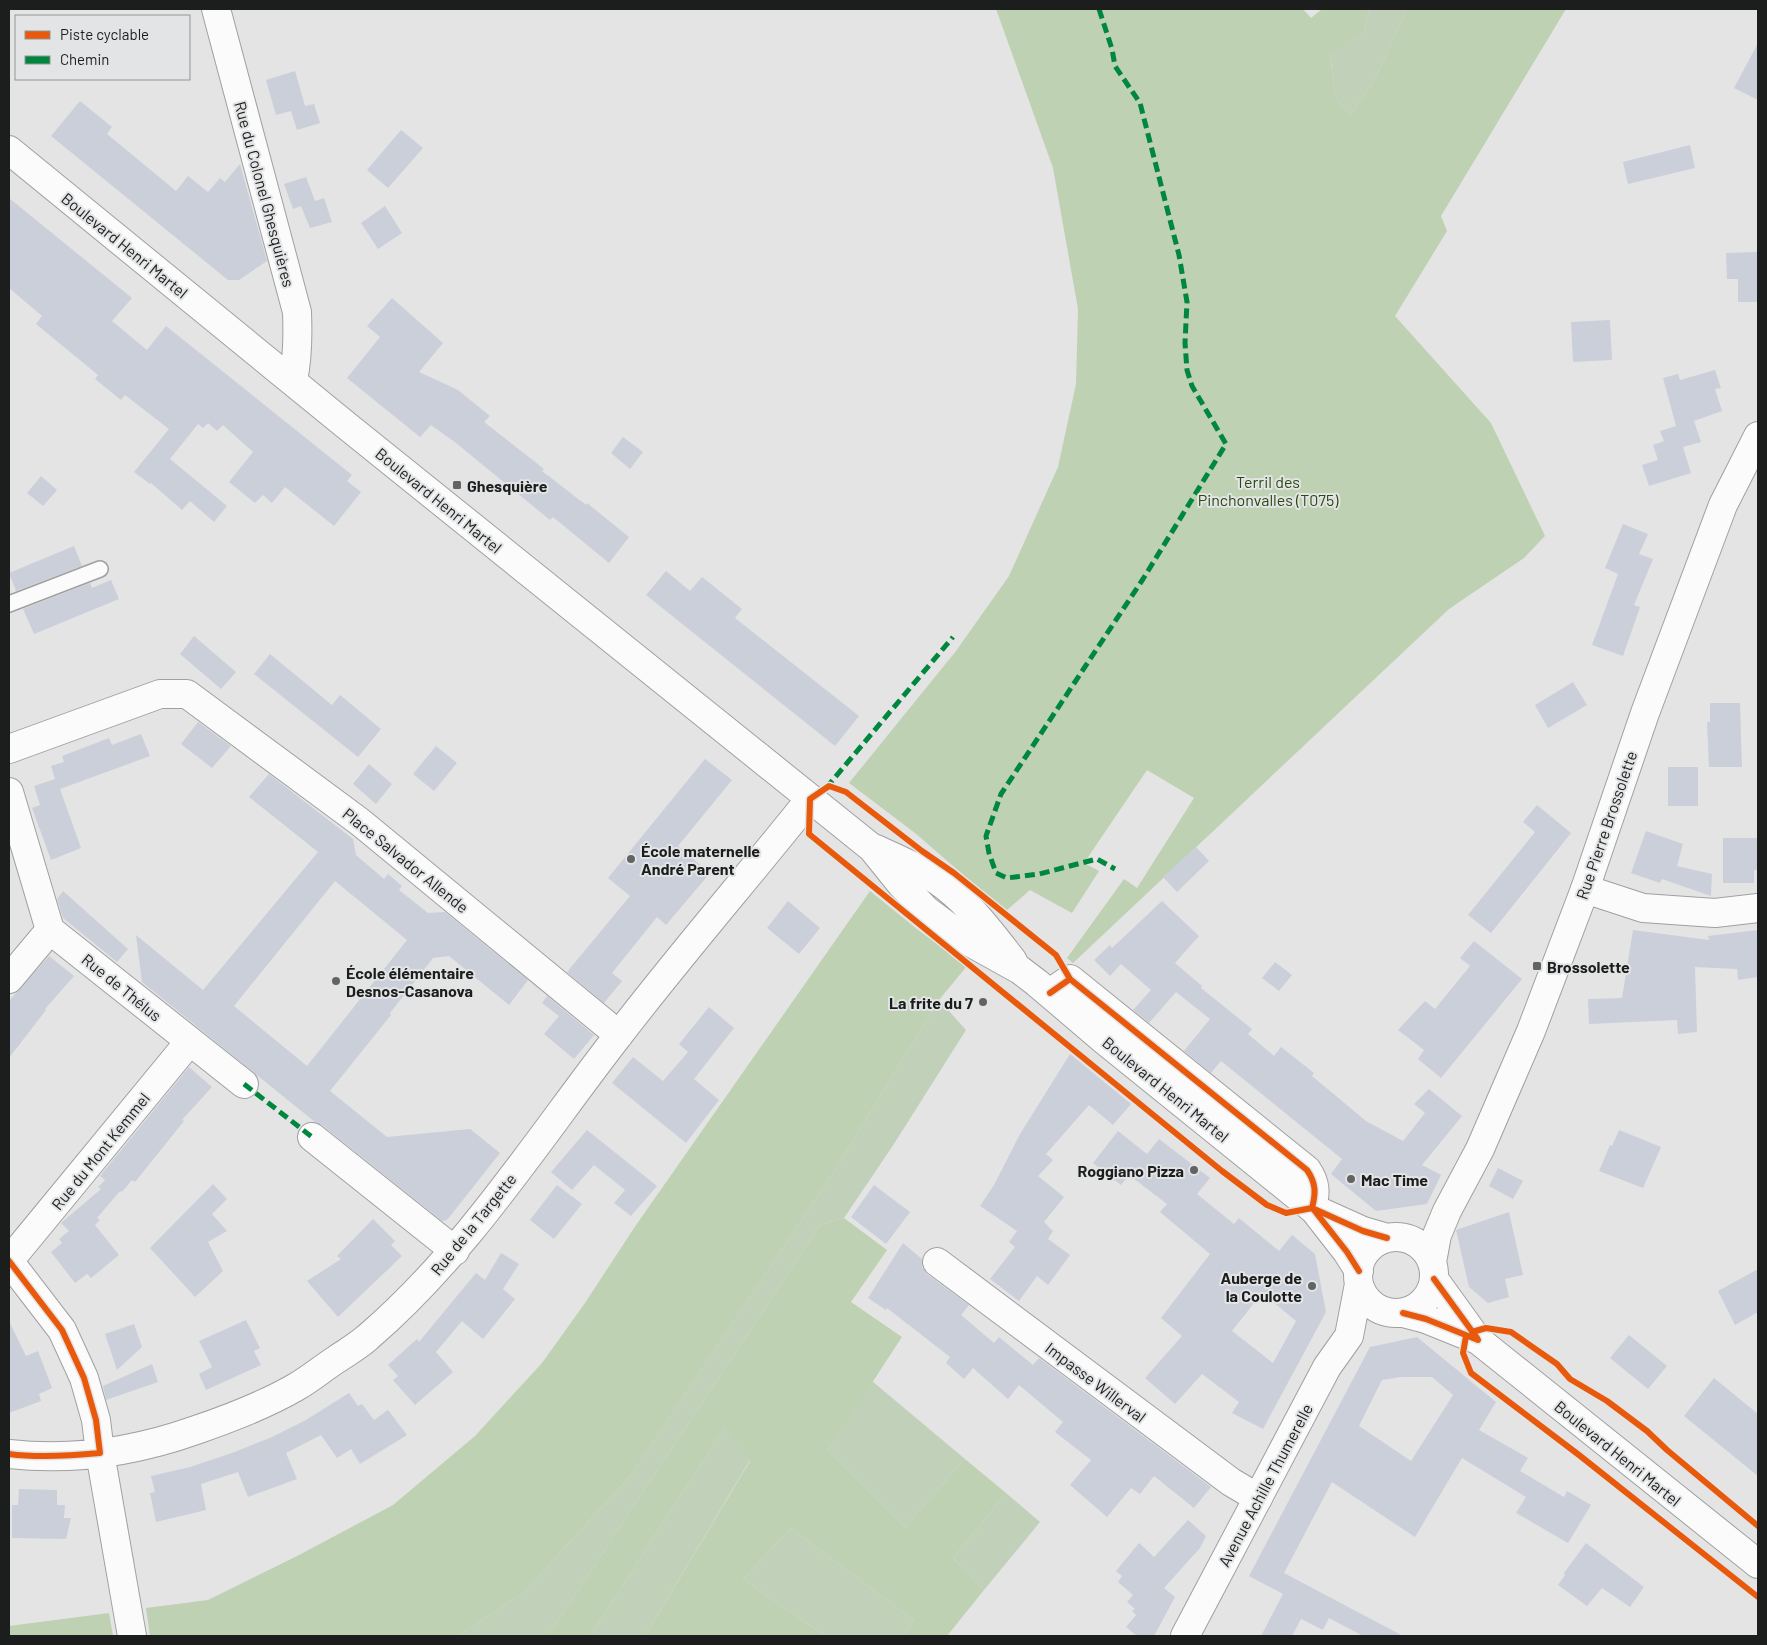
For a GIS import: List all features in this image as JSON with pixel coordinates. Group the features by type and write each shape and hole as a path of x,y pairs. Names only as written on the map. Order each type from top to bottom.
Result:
{"street":[{"name":"Rue du Colonel Ghesquières","path":"216,9 297,312 299,339 293,380"},
{"name":"Boulevard Henri Martel","path":"9,150 361,437 872,848 908,863 944,886 976,914 1020,970 1312,1208 1347,1252 1359,1278"},
{"name":"Rue Pierre Brossolette","path":"1433,1271 1437,1235 1447,1210 1480,1149 1531,1031 1585,889 1645,712 1723,504 1758,436"},
{"name":"Place Salvador Allende","path":"9,749 160,694 188,694 360,822 619,1034"},
{"path":"9,792 50,930 9,978"},
{"name":"Rue de la Targette","path":"9,1454 56,1456 100,1453 140,1447 172,1439 236,1416 297,1387 366,1339 415,1294 455,1251 619,1034 810,799"},
{"path":"1585,889 1643,908 1715,913 1758,908"},
{"name":"Rue de Thélus","path":"50,930 244,1084"},
{"name":"Rue du Mont Kemmel","path":"9,1261 190,1041"},
{"path":"312,1137 455,1251"},
{"name":"Boulevard Henri Martel","path":"1312,1208 1363,1231 1399,1239"},
{"name":"Rue Pierre Brossolette","path":"1399,1239 1424,1231 1447,1210"},
{"path":"1399,1239 1424,1248 1433,1271 1431,1292 1423,1303 1398,1313 1378,1309 1366,1299 1359,1278 1363,1256 1374,1245 1399,1239"},
{"path":"9,1261 62,1330 84,1378 96,1420 132,1636"},
{"name":"Impasse Willerval","path":"936,1262 1231,1482 1258,1498"},
{"name":"Boulevard Henri Martel","path":"1433,1271 1478,1340"},
{"name":"Avenue Achille Thumerelle","path":"1185,1636 1327,1367 1349,1336 1359,1278"},
{"name":"Boulevard Henri Martel","path":"1398,1313 1426,1319 1478,1340 1758,1564"},
{"name":"Avenue Achille Thumerelle","path":"1349,1336 1398,1313"}],"lane":[{"path":"9,604 100,569"}],"green space":[{"name":"Terril des Pinchonvalles (T075)","path":"996,9 1303,9 1311,18 1322,9 1369,9 1364,33 1330,54 1335,96 1350,116 1375,79 1407,9 1566,9 1441,216 1447,231 1395,316 1491,423 1545,536 1524,558 1449,609 1073,963 1067,958 1124,879 1137,888 1194,798 1147,770 1084,863 1099,871 1072,913 1030,890 1007,910 990,898 915,833 849,783 956,651 1009,576 1058,467 1076,384 1078,309 1053,168"},
{"path":"1369,9 1407,9 1375,79 1350,116 1335,96 1330,53 1364,33"},
{"path":"870,891 967,966 939,1000 834,1171 632,1474 523,1593 457,1636 150,1636 146,1608 208,1600 299,1555 393,1505 475,1436 542,1363"},
{"path":"939,1000 966,1030 892,1147 844,1218 820,1225 548,1636 457,1636 523,1593 632,1474 834,1171"},
{"path":"844,1218 887,1250 851,1302 902,1337 828,1450 905,1527 965,1459 1006,1493 953,1558 984,1590 947,1636 904,1636 914,1620 791,1528 743,1579 825,1636 645,1636 750,1461 724,1428 590,1636 548,1636 820,1225"},
{"path":"872,1381 965,1459 905,1527 828,1450"},
{"path":"724,1428 750,1460 645,1636 590,1636"},
{"path":"1006,1493 1040,1522 984,1590 953,1558"},
{"path":"791,1528 914,1620 904,1636 825,1636 743,1579"},
{"path":"109,1613 113,1636 9,1636 9,1626"}],"building":[{"path":"1758,43 1758,100 1734,88"},
{"path":"295,71 305,106 314,104 320,123 297,130 291,111 276,115 266,80"},
{"path":"80,101 112,127 107,134 176,191 188,176 208,192 220,178 225,182 240,164 267,261 239,280 228,280 51,136"},
{"path":"401,130 423,148 388,188 367,170"},
{"path":"1690,145 1695,168 1628,184 1623,162"},
{"path":"306,177 315,201 324,198 332,222 310,228 301,206 293,209 284,184"},
{"path":"9,198 132,298 112,321 147,350 166,326 352,475 347,481 361,492 334,526 285,487 272,503 263,495 255,503 229,482 253,452 223,425 217,431 208,423 203,428 198,424 170,459 227,506 214,522 190,501 182,510 151,483 134,472 169,429 125,395 121,400 95,379 98,375 36,324 42,316 9,288"},
{"path":"385,206 402,233 378,249 361,223"},
{"path":"1758,252 1758,302 1738,302 1738,279 1727,279 1726,253"},
{"path":"392,298 443,343 419,372 458,390 490,416 484,422 544,469 542,471 586,505 587,503 629,537 609,563 553,517 550,520 456,443 431,425 420,437 347,378 380,337 367,326"},
{"path":"1610,320 1612,360 1573,362 1571,322"},
{"path":"1715,370 1721,388 1715,389 1722,411 1694,421 1701,442 1683,447 1691,473 1649,486 1642,465 1658,460 1653,445 1664,441 1660,431 1676,426 1663,378 1678,374 1680,380"},
{"path":"623,437 643,452 630,469 611,453"},
{"path":"41,476 57,490 43,506 27,493"},
{"path":"1623,524 1648,534 1639,554 1653,559 1634,605 1640,607 1623,656 1592,645 1618,574 1605,568"},
{"path":"74,546 82,566 16,591 9,573"},
{"path":"666,571 690,591 702,577 742,609 735,618 859,716 835,746 646,595"},
{"path":"111,580 119,599 34,634 23,609 90,583 92,588"},
{"path":"194,636 236,672 221,689 180,654"},
{"path":"270,654 332,705 340,695 381,729 358,757 254,674"},
{"path":"1573,682 1587,705 1548,728 1535,705"},
{"path":"1710,703 1740,703 1742,767 1709,767 1707,722 1710,722"},
{"path":"198,722 231,746 212,768 181,744"},
{"path":"141,734 150,756 60,789 81,848 51,860 32,808 40,805 34,786 55,779 51,766 64,762 62,756 109,738 112,745"},
{"path":"436,746 457,763 434,791 413,774"},
{"path":"705,759 732,780 678,846 710,873 666,925 657,917 612,973 622,981 604,1003 567,972 630,896 608,878"},
{"path":"369,764 392,784 376,804 353,784"},
{"path":"1668,767 1698,767 1698,806 1668,806"},
{"path":"269,774 353,839 356,855 384,879 388,874 402,886 399,890 428,913 445,912 528,980 509,1005 449,956 433,958 390,1013 391,1015 330,1091 387,1137 470,1129 500,1153 447,1220 442,1221 322,1125 315,1122 142,982 136,935 203,990 318,852 249,797","holes":["335,881 407,940 307,1066 234,1006"]},
{"path":"1537,805 1571,833 1491,933 1468,915 1535,832 1523,822"},
{"path":"1646,831 1683,844 1677,866 1712,874 1711,896 1662,879 1660,883 1631,873"},
{"path":"1723,838 1758,838 1758,870 1754,870 1754,883 1723,883"},
{"path":"1196,847 1209,861 1177,892 1163,877"},
{"path":"63,891 128,949 117,962 63,918 57,899"},
{"path":"788,901 820,928 799,954 767,928"},
{"path":"1162,901 1199,936 1175,963 1202,986 1201,988 1252,1029 1248,1034 1274,1056 1281,1047 1314,1073 1312,1076 1366,1121 1403,1141 1425,1113 1414,1104 1429,1089 1462,1116 1422,1165 1441,1175 1427,1204 1376,1211 1331,1174 1342,1159 1221,1061 1211,1073 1184,1051 1210,1019 1176,992 1149,1023 1133,1010 1151,990 1121,964 1110,976 1094,960 1110,945 1112,948"},
{"path":"1633,930 1709,940 1708,936 1758,930 1758,977 1738,980 1737,969 1695,967 1697,1032 1678,1034 1677,1020 1589,1024 1588,999 1622,998"},
{"path":"1474,941 1522,979 1441,1078 1418,1059 1424,1050 1398,1030 1425,1001 1435,1009 1470,966 1460,958"},
{"path":"49,956 74,976 45,1009 9,1058 9,1001"},
{"path":"1275,962 1292,975 1279,991 1262,978"},
{"path":"547,996 594,1035 574,1059 544,1034 559,1016 542,1003"},
{"path":"709,1007 734,1028 694,1079 719,1100 686,1143 612,1083 633,1057 663,1081 688,1052 679,1044"},
{"path":"1070,1054 1131,1104 1113,1125 1089,1105 1046,1154 1053,1160 1038,1176 1064,1197 1044,1222 1053,1231 1048,1239 1070,1255 1048,1285 1037,1276 1019,1301 990,1279 1015,1247 1009,1242 1017,1231 980,1206 994,1185 1020,1134"},
{"path":"189,1067 212,1087 182,1120 184,1121 135,1182 132,1180 122,1192 120,1191 97,1218 100,1220 95,1225 119,1255 91,1278 87,1274 75,1283 51,1252 62,1243 59,1239 69,1231 61,1223 101,1189 98,1187 105,1180 100,1176"},
{"path":"587,1130 657,1186 631,1216 614,1203 625,1190 594,1165 572,1190 551,1172"},
{"path":"1619,1130 1661,1147 1643,1188 1599,1171 1610,1145 1612,1146"},
{"path":"1118,1131 1147,1154 1159,1139 1210,1178 1197,1194 1234,1224 1239,1218 1279,1251 1292,1235 1315,1254 1326,1312 1263,1429 1232,1413 1239,1402 1202,1374 1175,1404 1145,1378 1182,1336 1161,1318 1210,1254 1160,1212 1167,1204 1129,1175 1121,1185 1093,1163","holes":["1262,1293 1296,1321 1273,1363 1232,1331"]},
{"path":"1498,1168 1523,1181 1513,1199 1489,1186"},
{"path":"213,1184 227,1199 212,1214 227,1231 208,1242 223,1271 195,1297 150,1248"},
{"path":"557,1185 582,1204 554,1239 530,1220"},
{"path":"874,1185 910,1212 886,1244 851,1217"},
{"path":"1509,1212 1523,1275 1505,1279 1509,1297 1488,1303 1469,1287 1456,1230"},
{"path":"373,1219 395,1241 391,1245 402,1256 338,1317 307,1281 341,1259 337,1256"},
{"path":"903,1243 922,1259 922,1268 928,1275 969,1305 961,1315 994,1343 999,1337 1033,1365 1039,1358 1211,1487 1194,1508 1154,1476 1140,1494 1131,1488 1107,1517 1070,1485 1091,1460 1055,1432 1063,1422 1019,1385 1008,1399 973,1368 964,1379 946,1363 950,1357 887,1308 886,1310 868,1298"},
{"path":"501,1253 519,1264 503,1289 515,1299 483,1339 462,1321 436,1352 453,1372 415,1405 393,1380 398,1376 388,1365 417,1339 419,1342 476,1273 485,1280"},
{"path":"1758,1269 1758,1312 1735,1325 1718,1291"},
{"path":"246,1320 260,1348 254,1351 261,1365 206,1390 199,1374 212,1367 199,1341"},
{"path":"9,1321 26,1356 38,1351 52,1388 39,1394 41,1401 9,1413"},
{"path":"134,1324 142,1347 117,1370 105,1334"},
{"path":"1629,1335 1667,1366 1648,1389 1610,1358"},
{"path":"1417,1337 1496,1402 1479,1430 1528,1458 1520,1471 1564,1497 1567,1491 1591,1505 1568,1543 1516,1513 1526,1497 1462,1458 1415,1537 1332,1482 1284,1573 1403,1636 1363,1636 1329,1618 1323,1630 1301,1619 1292,1636 1261,1636 1283,1594 1249,1576 1370,1347","holes":["1401,1377 1432,1377 1453,1395 1411,1461 1359,1426 1382,1380"]},
{"path":"152,1364 158,1382 106,1400 103,1386"},
{"path":"1714,1378 1758,1414 1758,1476 1684,1416"},
{"path":"349,1393 358,1406 362,1404 374,1420 388,1410 407,1435 360,1464 351,1449 337,1458 321,1435 286,1453 297,1479 248,1497 238,1472 201,1484 206,1510 156,1522 150,1493 155,1492 151,1476 190,1467 272,1437 306,1420"},
{"path":"19,1489 57,1490 57,1505 65,1505 64,1518 71,1518 66,1539 12,1538 12,1505 18,1505"},
{"path":"1188,1520 1206,1536 1200,1548 1164,1588 1175,1597 1154,1636 1137,1636 1126,1627 1136,1615 1132,1611 1135,1609 1127,1602 1133,1595 1118,1582 1122,1576 1116,1571 1139,1543 1154,1557"},
{"path":"1586,1543 1644,1587 1630,1607 1602,1588 1587,1606 1558,1585 1565,1575 1564,1573"}],"marked path":[{"path":"1099,9 1112,49 1115,66 1140,103 1179,255 1187,302 1185,343 1187,370 1192,386 1226,444 1143,579 1001,794 986,836 989,853 996,873 1007,878 1039,874 1097,859 1115,869"},
{"path":"826,788 953,637"},
{"path":"244,1084 312,1137"}],"cycle path":[{"path":"1070,979 1056,955 954,873 922,851 846,792 829,786 810,799 809,834 1222,1171 1267,1205 1286,1213 1312,1208"},
{"path":"1050,993 1070,979 1307,1170 1314,1188 1312,1208"},
{"path":"1312,1208 1363,1231 1387,1238"},
{"path":"1314,1210 1347,1252 1359,1271"},
{"path":"9,1261 62,1330 84,1378 96,1420 100,1453 54,1456 9,1454"},
{"path":"1434,1279 1477,1338"},
{"path":"1403,1313 1426,1319 1478,1340"},
{"path":"1472,1332 1486,1328 1511,1332 1557,1364 1570,1379 1607,1401 1647,1431 1758,1526"},
{"path":"1466,1336 1463,1353 1471,1373 1579,1455 1758,1597"}],"place":[{"name":"Ghesquière","path":"457,485"},
{"name":"École maternelle André Parent","path":"631,859"},
{"name":"Brossolette","path":"1537,966"},
{"name":"École élémentaire Desnos-Casanova","path":"336,981"},
{"name":"La frite du 7","path":"983,1002"},
{"name":"Roggiano Pizza","path":"1194,1170"},
{"name":"Mac Time","path":"1351,1179"},
{"name":"Auberge de la Coulotte","path":"1312,1286"}]}
